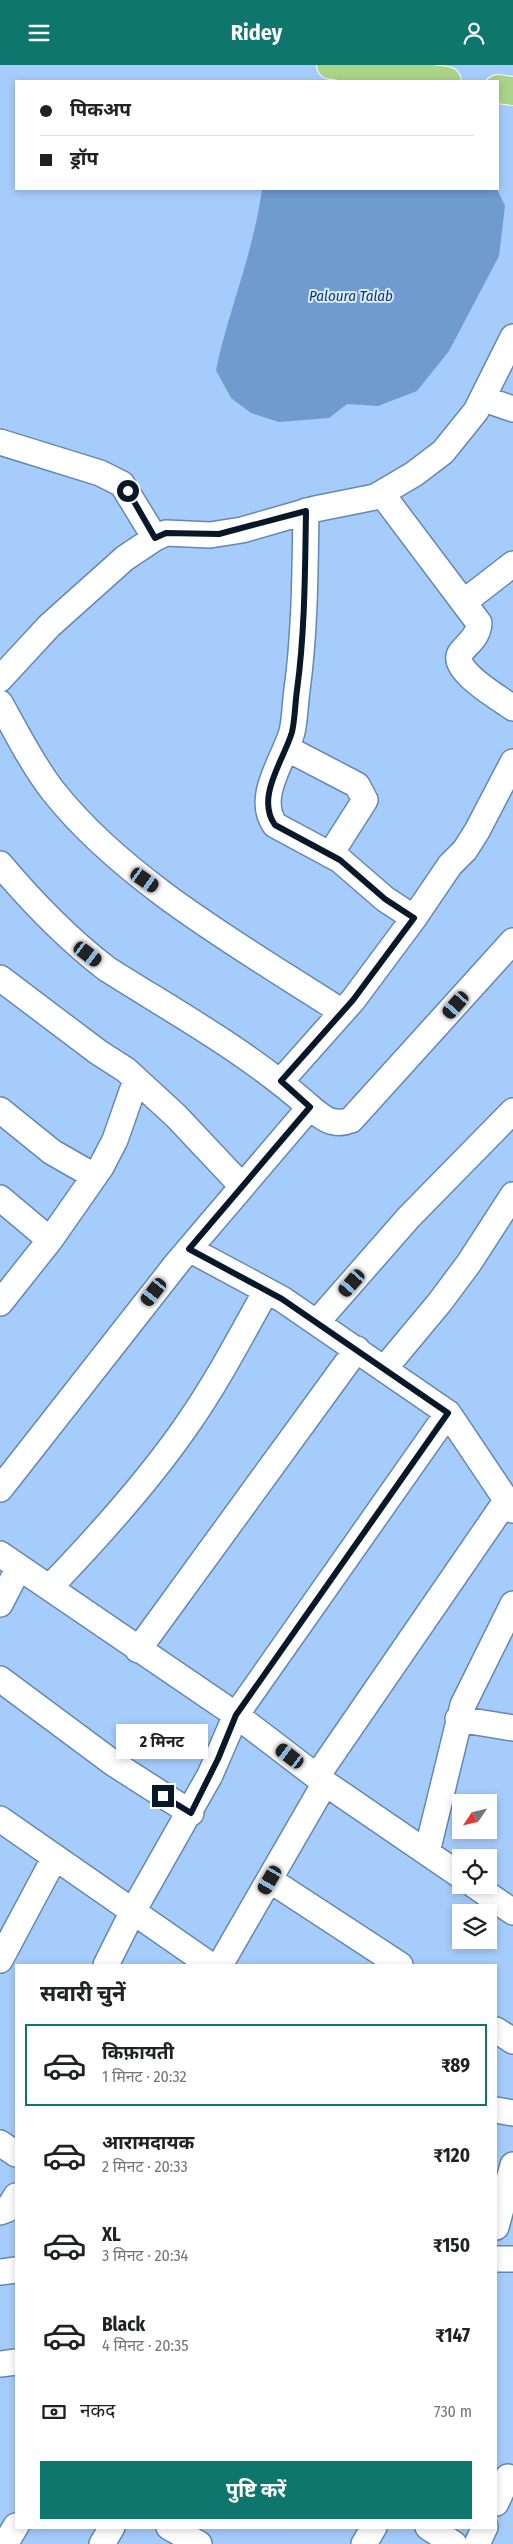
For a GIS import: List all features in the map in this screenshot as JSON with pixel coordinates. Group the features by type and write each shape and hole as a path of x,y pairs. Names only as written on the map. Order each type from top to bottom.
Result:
{"main road":[{"path":"331,65 440,80"},
{"path":"499,89 513,91"}],"street":[{"path":"0,679 49,626 125,558 155,538 166,533 219,534 306,511 382,494 438,456 456,436 484,399 513,337"},
{"path":"484,399 513,409"},
{"path":"0,442 100,473 118,481 128,491 155,538"},
{"path":"382,494 479,623 479,631 459,654 458,660 464,671 477,683 513,708"},
{"path":"306,511 304,626 292,731 269,791 270,817 282,829 340,860 385,899 414,918"},
{"path":"464,602 513,564"},
{"path":"0,703 34,764 52,790 102,842 153,885 342,1012"},
{"path":"286,747 357,785 363,793 365,799 330,855"},
{"path":"281,1081 342,1012 414,918 443,874 474,836 513,762"},
{"path":"0,864 18,885 88,954 107,969 262,1067 323,1118 335,1123 351,1120 513,941"},
{"path":"0,978 136,1080 176,1116 241,1185"},
{"path":"0,1303 50,1240 94,1176 114,1140 136,1080"},
{"path":"0,1489 189,1249 241,1185 310,1107"},
{"path":"0,1110 52,1152 94,1176"},
{"path":"317,1322 409,1217 513,1111"},
{"path":"385,1368 446,1294 513,1195"},
{"path":"0,1198 50,1240"},
{"path":"189,1249 266,1291 317,1322 448,1413 510,1506 321,1780 270,1880 221,1964"},
{"path":"50,1587 110,1523 187,1425 209,1392 266,1291"},
{"path":"138,1650 357,1349"},
{"path":"106,1964 133,1911 191,1813 218,1759 236,1715 448,1413"},
{"path":"0,1604 10,1561 236,1715 321,1780 452,1870"},
{"path":"427,1853 458,1719 476,1677 513,1603"},
{"path":"0,1679 113,1763 191,1813"},
{"path":"458,1719 513,1728"},
{"path":"0,1819 209,1964"},
{"path":"3,1946 55,1857"},
{"path":"270,1880 398,1964"},
{"path":"487,1894 513,1912"},
{"path":"497,2031 513,2041"},
{"path":"497,2110 513,2113"},
{"path":"0,2143 15,2153"},
{"path":"497,2223 513,2165"},
{"path":"0,2212 8,2209 15,2198"},
{"path":"497,2259 513,2259"},
{"path":"0,2272 15,2270"},
{"path":"0,2364 15,2362"},
{"path":"497,2501 508,2477"},
{"path":"5,2544 15,2528"},
{"path":"102,2544 111,2529"},
{"path":"173,2529 201,2544 212,2529"},
{"path":"364,2544 373,2529"},
{"path":"431,2529 454,2544"},
{"path":"477,2544 483,2529"}],"water":[{"name":"Paloura Talab","path":"262,190 497,190 505,206 499,256 449,351 417,391 378,406 347,404 329,418 279,422 251,413 231,398 216,370 258,212"}],"route":[{"path":"128,491 155,538 166,533 219,534 306,511 304,626 298,683 292,731 269,791 268,806 270,817 275,825 289,834 340,860 360,880 414,918 353,1000 281,1081 310,1107 241,1185 189,1249 282,1299 448,1413 236,1715 225,1744 191,1813 163,1796"}]}
